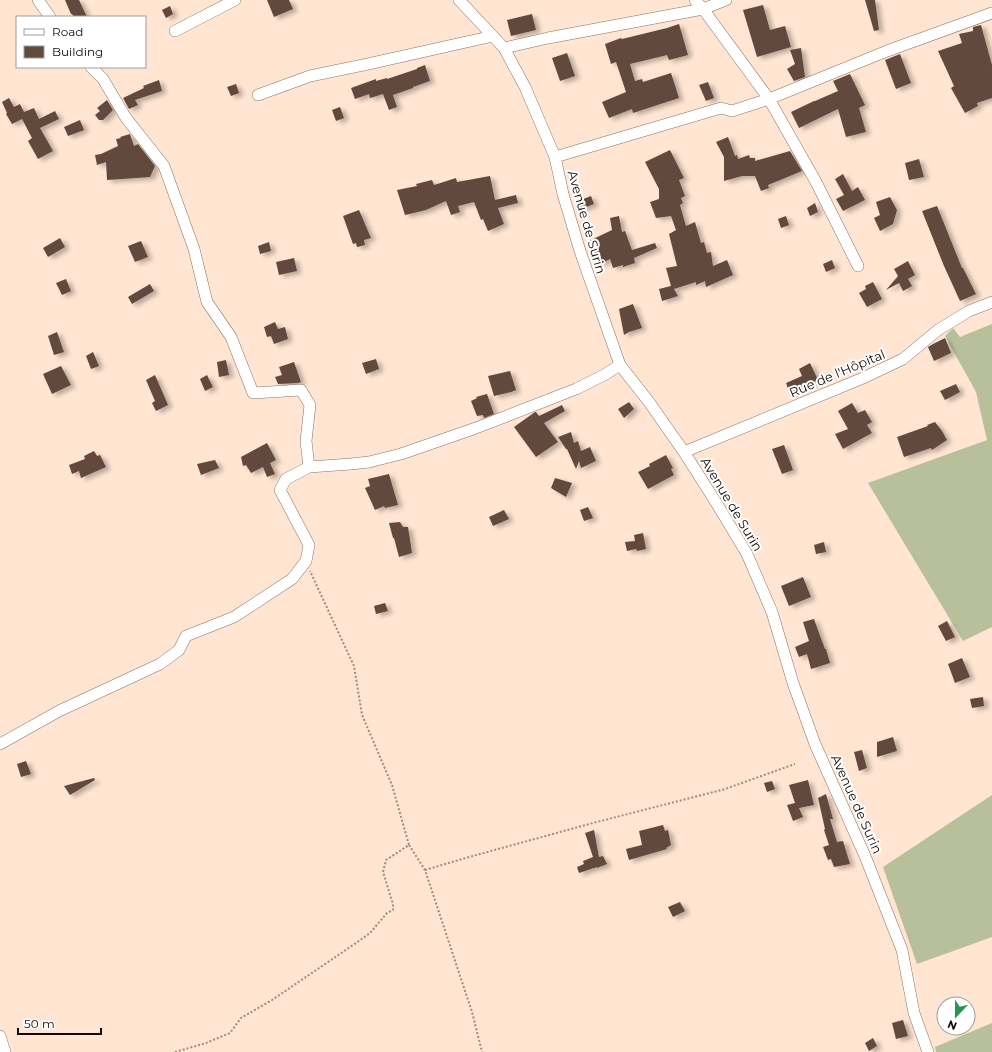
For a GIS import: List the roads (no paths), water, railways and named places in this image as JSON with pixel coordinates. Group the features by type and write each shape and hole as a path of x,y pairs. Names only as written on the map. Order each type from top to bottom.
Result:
{"street":[{"path":"38,0 49,16"},
{"path":"176,31 235,0"},
{"name":"Avenue de Surin","path":"459,0 504,48 525,87 555,157 563,194 580,251 608,335 620,365 649,402 684,452 747,554 772,612 793,683 815,744 865,856 902,950 914,1013 928,1052"},
{"path":"695,0 769,99 816,182 858,266"},
{"path":"504,48 548,38 703,10 726,0"},
{"path":"555,157 721,108 732,111 769,99 887,51 992,13"},
{"path":"258,95 310,76 493,36"},
{"path":"92,68 103,79 126,118 164,166 194,249 207,302 231,337 253,392 301,390 310,405 306,441 309,467"},
{"name":"Rue de l'Hôpital","path":"684,452 864,378 903,359 938,330 969,311 992,302"},
{"path":"0,744 59,712 160,664 179,650 186,636 234,617 292,578 306,561 309,545 280,490 286,479 309,467 363,463 401,454 476,428 576,389 620,365"},
{"path":"0,1036 5,1052"}]}
